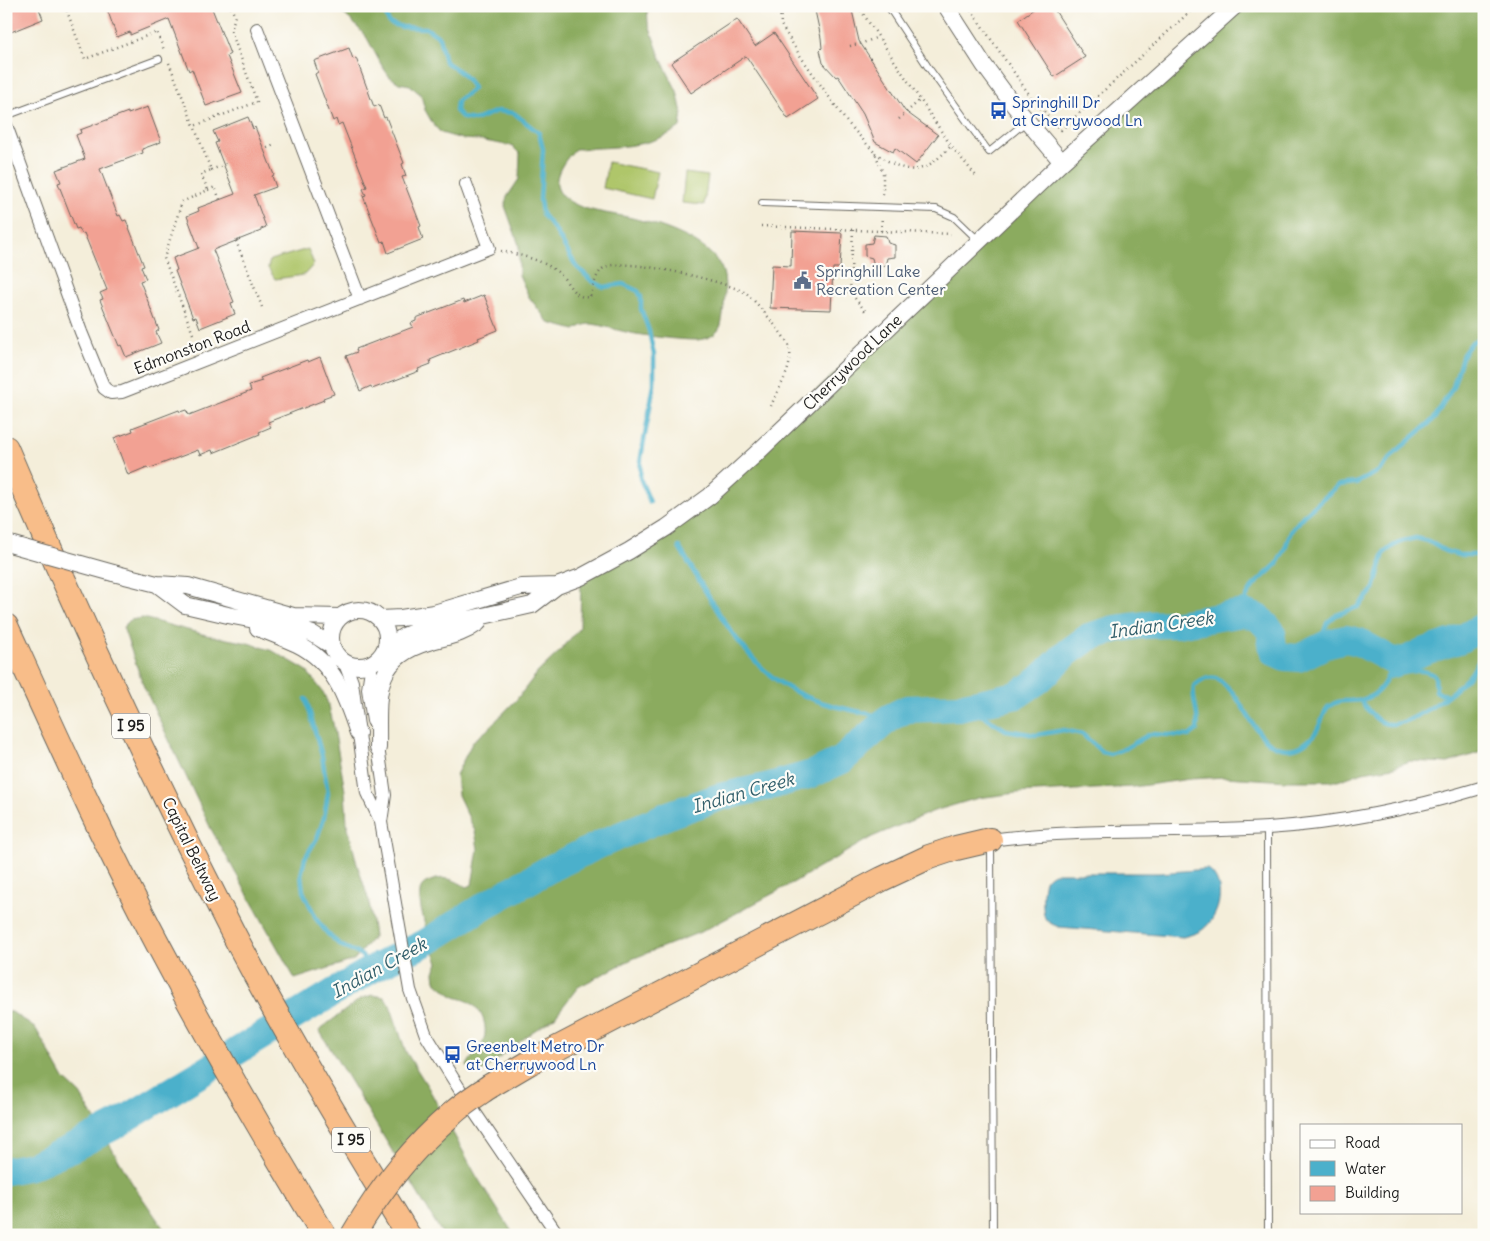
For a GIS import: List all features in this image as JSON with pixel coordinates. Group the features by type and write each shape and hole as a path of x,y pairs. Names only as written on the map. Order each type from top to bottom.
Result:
{"highway":[{"name":"Capital Beltway","path":"6,448 58,572 113,690 233,932 295,1044 408,1235"},
{"path":"6,626 119,868 168,963 234,1083 324,1235"},
{"path":"353,1235 376,1198 399,1167 454,1112 490,1086 537,1059 882,879 930,857 956,848 990,840"}],"street":[{"path":"946,6 984,65 1026,122 1062,162"},
{"name":"Cherrywood Lane","path":"385,650 404,636 416,631 532,605 557,586 581,577 629,551 710,496 1062,162 1230,8"},
{"path":"257,29 360,299"},
{"name":"Edmonston Road","path":"6,125 81,332 104,388 111,394 122,392 489,248"},
{"path":"466,184 489,248"},
{"path":"6,543 156,584 188,586 293,616 340,617"},
{"path":"156,584 185,604 228,615 292,627 313,634 332,646"},
{"name":"Cherrywood Lane","path":"380,618 401,618 434,613 521,587 557,586"},
{"path":"344,662 359,666 372,663 385,650 388,640 387,633 380,618 375,614 360,609 351,610 340,617 333,627 331,635 332,646 344,662 352,682 367,793 381,822 410,990 426,1035 467,1101 558,1235"},
{"path":"228,615 298,645 325,665 347,698 358,733"},
{"path":"378,748 380,688 391,664 411,647 466,632 490,615"},
{"path":"372,663 368,689 385,795 381,822"},
{"path":"990,840 1030,835 1266,828 1321,823 1382,814 1484,787"}],"lane":[{"path":"888,6 939,84 989,152 1026,122"},
{"path":"6,116 159,60"},
{"path":"762,203 936,209 954,216 979,241"},
{"path":"1266,828 1268,1235"},
{"path":"990,840 993,1235"}],"path":[{"path":"65,6 85,59 157,32 211,170"},
{"path":"194,126 257,102 232,32 235,16 230,6"},
{"path":"780,6 781,25 799,54 846,121 875,153 901,167 920,169 928,167 951,146"},
{"path":"858,6 951,146 977,177"},
{"path":"968,6 1031,97 1062,130 1196,6"},
{"path":"850,46 863,43 878,36"},
{"path":"899,119 920,100"},
{"path":"267,148 274,145"},
{"path":"875,153 884,181 881,231"},
{"path":"208,190 201,174 226,164"},
{"path":"193,334 165,265 164,256 184,199 215,188 220,200"},
{"path":"761,226 951,234"},
{"path":"853,230 850,292 866,312"},
{"path":"236,241 262,307"},
{"path":"489,248 540,263 560,274 570,289 587,298 590,297 597,276 603,268 617,264 686,274 746,293 782,333 788,343 790,352 785,375 771,406"},
{"path":"832,291 850,292"}],"green space":[{"path":"334,6 647,6 648,23 661,59 677,91 682,113 680,127 656,139 630,146 575,149 566,159 559,172 557,185 564,197 579,206 657,225 685,236 709,252 718,261 724,277 725,291 720,328 712,336 705,339 689,340 642,335 592,324 587,324 575,330 549,323 529,297 519,275 519,245 505,206 507,197 519,179 520,154 512,146 462,139 441,133 425,110 421,95 410,85 399,83 389,76 367,38 352,21"},
{"path":"1235,6 1484,6 1484,751 1448,763 1410,761 1394,767 1363,772 1338,781 1287,781 1225,777 1190,779 1133,787 1016,793 978,798 934,811 872,837 789,885 703,931 632,959 578,987 554,1018 532,1032 483,1071 472,1072 467,1066 479,1050 484,1039 484,1022 479,1011 471,1003 453,996 435,981 434,972 438,963 422,914 420,904 421,888 428,882 442,878 458,882 466,887 472,885 478,849 475,831 458,795 456,775 473,741 486,731 517,699 537,673 560,651 580,627 581,577 666,528"},
{"path":"608,162 658,172 652,199 603,188"},
{"path":"685,173 708,176 704,205 682,203"},
{"path":"308,249 314,264 304,275 275,279 268,268 270,260"},
{"path":"143,618 206,635 248,643 273,651 306,670 323,692 329,706 334,728 345,791 347,823 357,864 369,901 374,936 354,960 295,979 211,829 144,687 123,627 130,620"},
{"path":"372,995 384,997 390,1005 406,1052 428,1087 477,1177 514,1235 443,1235 319,1030 360,999"},
{"path":"6,1011 12,1012 36,1029 64,1079 80,1094 132,1183 168,1235 6,1235"}],"water":[{"path":"1207,869 1214,875 1218,883 1219,900 1217,909 1202,930 1183,937 1059,927 1051,924 1044,915 1044,884 1047,878 1054,873 1160,873"}],"building":[{"path":"6,6 38,6 43,19 6,34"},
{"path":"106,6 211,6 230,54 227,56 242,93 206,106 192,69 189,71 169,19 130,35 130,32 117,37"},
{"path":"814,6 851,6 859,41 905,111 938,135 916,164 895,148 893,152 875,142 863,114 838,76 836,77 823,63 820,50 822,48 821,38"},
{"path":"1038,6 1052,6 1085,57 1054,77 1018,20"},
{"path":"737,19 755,46 774,33 818,99 788,119 746,56 691,93 671,63"},
{"path":"349,48 353,59 356,58 374,107 379,105 384,118 386,117 404,163 402,164 406,176 402,177 421,226 419,227 423,239 388,253 384,241 381,242 363,196 366,195 363,189 367,187 342,123 338,125 336,119 333,121 315,74 318,72 314,61"},
{"path":"148,107 161,142 142,149 143,153 100,169 118,216 120,215 123,221 126,220 144,266 141,267 146,279 140,281 159,330 156,332 161,343 126,357 121,345 119,346 100,300 103,299 100,293 107,290 84,233 82,234 79,228 76,229 58,183 61,182 56,170 85,159 76,135 81,133 80,130 128,112 128,114"},
{"path":"248,117 253,129 255,127 274,175 272,176 276,187 254,195 266,227 261,229 261,231 213,250 234,302 231,303 235,314 200,328 196,317 193,318 175,271 177,270 173,258 199,248 187,216 199,211 198,208 235,194 215,143 218,142 213,131"},
{"name":"Springhill Lake Recreation Center","path":"792,231 842,233 840,268 833,268 831,310 770,308 772,265 791,266"},
{"path":"874,235 886,236 888,243 895,245 895,257 887,258 885,266 874,266 872,258 865,256 865,244 872,243"},
{"path":"484,295 498,330 430,360 431,364 418,369 419,371 372,389 371,386 360,391 346,356 357,352 356,349 413,327 411,323 416,321 416,318 463,300 464,303"},
{"path":"320,357 334,394 323,398 324,400 268,422 271,427 259,432 260,434 213,453 212,450 200,455 198,450 128,475 114,438 133,431 132,428 179,410 180,412 186,410 189,415 251,391 249,385 262,381 260,378"}],"waterway":[{"path":"384,6 389,23 402,27 426,28 439,37 445,62 461,73 473,88 457,101 456,111 463,118 475,120 497,111 514,113 539,133 543,149 540,200 542,214 555,230 576,266 592,281 604,287 623,284 638,291 654,355 654,385 641,457 640,478 650,502"},
{"path":"1244,613 1246,598 1254,585 1277,564 1291,531 1303,516 1339,485 1356,483 1379,471 1396,452 1434,419 1453,387 1463,354 1472,342 1484,336"},
{"path":"1318,649 1327,623 1336,615 1358,607 1374,589 1384,553 1393,546 1416,538 1428,541 1445,551 1459,555 1484,555"},
{"path":"679,547 728,627 758,664 775,679 794,691 817,701 889,718"},
{"name":"Indian Creek","path":"6,1171 31,1166 72,1148 116,1125 372,969 425,943 487,904 553,867 671,814 720,797 812,774 842,760 889,718 907,709 959,707 1017,695 1039,680 1067,653 1089,637 1115,629 1144,625 1177,624 1244,613 1259,618 1272,632 1271,641 1274,652 1285,657 1299,658 1329,643 1346,639 1359,642 1393,661 1406,660 1422,652 1459,640 1484,626"},
{"path":"1360,700 1380,722 1389,724 1409,720 1432,707 1453,691 1471,674 1484,654"},
{"path":"959,707 985,717 1006,730 1036,735 1064,730 1082,734 1102,752 1110,754 1126,748 1150,734 1189,736 1197,730 1198,723 1193,691 1194,686 1212,678 1217,679 1237,698 1263,737 1271,744 1288,749 1300,746 1314,735 1328,707 1332,704 1340,701 1361,700 1374,695 1386,680 1393,661"},
{"path":"1389,677 1406,672 1424,671 1435,676 1436,691 1448,695"},
{"path":"306,699 322,756 328,793 324,818 317,838 305,858 301,875 303,891 317,920 327,933 340,945 361,955 372,969"}],"place":[{"name":"Springhill Dr at Cherrywood Ln","path":"998,111"},
{"name":"Springhill Lake Recreation Center","path":"802,280"},
{"name":"Greenbelt Metro Dr at Cherrywood Ln","path":"452,1055"}]}
